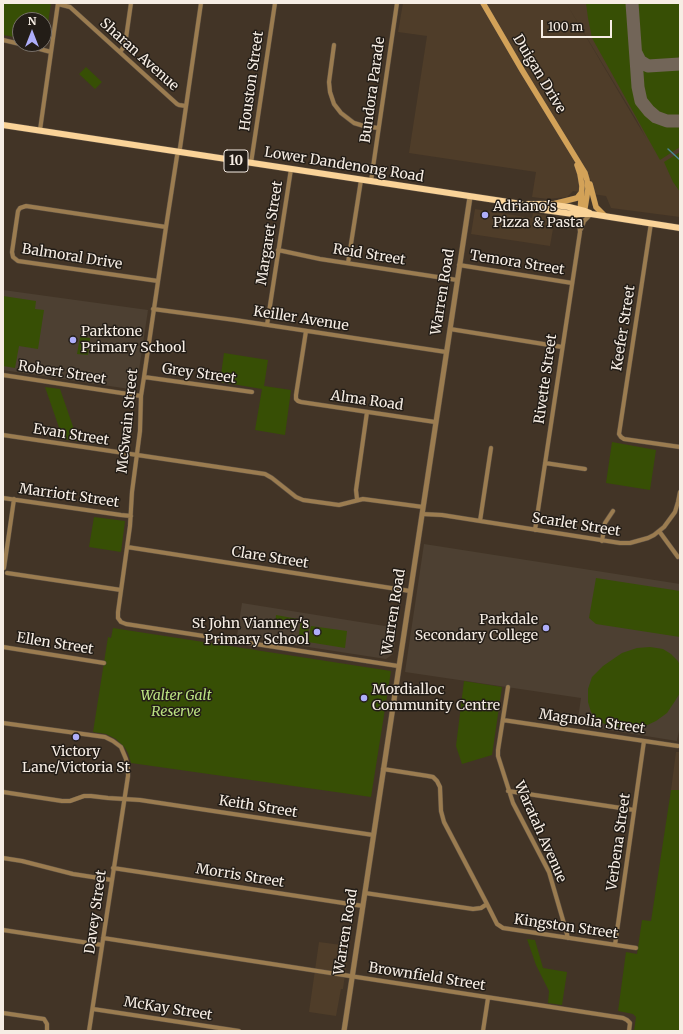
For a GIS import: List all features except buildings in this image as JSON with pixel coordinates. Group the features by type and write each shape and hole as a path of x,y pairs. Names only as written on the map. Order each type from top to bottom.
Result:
{"highway":[{"name":"Lower Dandenong Road","path":"3,125 470,197 515,203 548,204 591,214 680,228"},
{"name":"Lower Dandenong Road","path":"515,203 570,214 582,212"}],"main road":[{"name":"Duigan Drive","path":"483,3 585,173 588,189 582,212"},
{"name":"Duigan Drive","path":"575,157 582,181 582,212"},
{"path":"585,173 591,185 596,207 605,216"},
{"path":"548,204 577,198 581,193"}],"street":[{"path":"52,45 58,3"},
{"name":"Sharan Avenue","path":"58,3 70,7 177,104 186,106"},
{"path":"120,52 125,44 131,3"},
{"name":"McSwain Street","path":"201,3 179,152 177,156 153,309 141,396 140,431 118,618 121,622 126,624 398,666"},
{"name":"Houston Street","path":"251,163 275,3"},
{"name":"Bundora Parade","path":"371,181 397,3"},
{"path":"334,45 329,82 330,92 334,104 341,113 359,125 378,128"},
{"path":"40,130 51,52"},
{"name":"Margaret Street","path":"267,325 291,169"},
{"path":"348,263 361,180"},
{"name":"Warren Road","path":"344,1031 470,197"},
{"name":"Balmoral Drive","path":"158,281 18,261 13,257 12,252 18,211 23,206 28,206 166,227"},
{"path":"570,214 576,216 579,220 580,232"},
{"name":"Rivette Street","path":"535,530 580,232 584,221 591,214"},
{"name":"Keefer Street","path":"651,223 620,436 624,439 680,447"},
{"name":"Reid Street","path":"278,250 320,259 457,280"},
{"name":"Temora Street","path":"459,265 572,283"},
{"name":"Keiller Avenue","path":"153,309 446,352"},
{"path":"450,329 562,347"},
{"name":"Alma Road","path":"306,331 296,399 301,402 436,422"},
{"name":"Robert Street","path":"3,375 141,396"},
{"name":"Grey Street","path":"144,377 252,392"},
{"path":"357,499 356,490 367,412"},
{"name":"Evan Street","path":"3,435 265,474 296,498 303,500 339,505 357,499"},
{"path":"480,521 491,448"},
{"path":"545,463 585,469"},
{"name":"Scarlet Street","path":"357,499 367,499 442,515 602,541 630,543 648,538 659,532 675,512 680,492"},
{"name":"Marriott Street","path":"3,498 131,516"},
{"path":"7,573 4,568 14,499"},
{"path":"602,541 605,523 614,511"},
{"path":"659,532 678,557"},
{"name":"Clare Street","path":"127,547 410,591"},
{"path":"3,576 7,573 121,590"},
{"name":"Ellen Street","path":"3,647 104,663"},
{"name":"Waratah Avenue","path":"508,687 498,753 508,791 549,872 568,938"},
{"name":"Magnolia Street","path":"502,720 678,746"},
{"name":"Davey Street","path":"3,722 105,737 114,741 121,747 128,763 114,868 89,1031"},
{"name":"Verbena Street","path":"614,945 644,741"},
{"name":"Kingston Street","path":"383,769 428,776 437,780 440,787 441,811 444,822 497,924 503,928 636,948"},
{"path":"508,791 634,810"},
{"name":"Keith Street","path":"3,792 62,801 70,801 88,796 124,799 134,798 373,836"},
{"path":"3,858 22,861 78,875 112,880"},
{"name":"Morris Street","path":"114,868 363,906"},
{"path":"365,893 473,909 481,908 487,904"},
{"path":"3,930 102,945"},
{"name":"Brownfield Street","path":"103,938 623,1018 629,1022 630,1031"},
{"path":"483,1031 488,998"},
{"name":"McKay Street","path":"93,1009 239,1031"},
{"path":"3,1013 46,1020 48,1026 47,1031"}],"shaded area":[{"path":"403,3 566,3 680,3 680,217 611,208 606,196 573,191 567,197 548,199 532,197 536,172 409,153 427,36 398,32","holes":["566,3 636,119 646,138"]},
{"path":"475,209 532,218 533,213 555,217 550,246 471,234"},
{"name":"Parktone Primary School","path":"3,290 148,310 136,390 3,370"},
{"name":"Parkdale Secondary College","path":"424,544 680,584 680,725 677,741 577,725 581,698 405,672"},
{"name":"St John Vianney's Primary School","path":"242,603 397,628 393,654 386,659 237,636"},
{"path":"676,752 680,752 680,790 671,790"},
{"path":"319,942 349,946 343,989 341,989 336,1016 309,1012"}],"green space":[{"path":"3,3 51,3 50,12 12,12 12,37 3,35"},
{"path":"586,3 629,3 634,88 638,102 643,111 656,121 665,124 680,125 680,147 660,160 592,38"},
{"path":"636,3 680,3 680,55 678,58 666,62 654,63 648,61 642,56 639,50"},
{"path":"86,67 102,82 95,89 79,74"},
{"path":"680,68 680,117 671,117 655,111 645,98 642,87 641,71"},
{"path":"680,152 680,192 673,182 664,162"},
{"path":"3,296 36,301 35,309 44,310 38,349 19,346 15,368 3,366"},
{"path":"80,337 90,338 88,355 77,354"},
{"path":"224,353 268,360 264,386 291,390 285,435 255,430 262,389 220,382"},
{"path":"45,387 60,389 78,441 63,439"},
{"path":"612,442 656,450 650,490 606,483"},
{"path":"94,517 125,521 121,552 89,547"},
{"path":"596,578 680,591 680,637 596,624 589,618"},
{"path":"276,615 298,619 296,628 275,625"},
{"path":"301,620 310,621 307,641 298,640"},
{"path":"311,626 347,631 345,648 308,642"},
{"name":"Walter Galt Reserve","path":"113,628 391,671 371,797 131,763 125,748 116,739 106,734 93,732 108,637 111,638"},
{"path":"650,647 663,649 671,654 678,661 680,666 680,693 667,713 656,721 641,728 624,730 611,727 599,721 591,712 588,702 588,689 592,677 603,666 622,653 637,648"},
{"path":"464,681 502,687 492,755 462,764 456,746"},
{"path":"671,790 680,790 680,1031 634,1031 636,1017 633,1014 618,1011 626,952 637,954 642,920 651,921"},
{"path":"527,939 535,940 543,968 567,972 562,1005 548,1003 549,991 536,965"}],"waterway":[{"path":"668,149 680,160"}],"taxiway":[{"path":"632,3 638,87 641,101 656,117 667,121 680,121"},
{"path":"636,53 640,61 648,66 680,64"}],"place":[{"name":"Adriano's Pizza & Pasta","path":"485,215"},
{"name":"Parktone Primary School","path":"73,340"},
{"name":"Parkdale Secondary College","path":"546,628"},
{"name":"St John Vianney's Primary School","path":"317,632"},
{"name":"Mordialloc Community Centre","path":"364,698"},
{"name":"Victory Lane/Victoria St","path":"76,737"}]}
